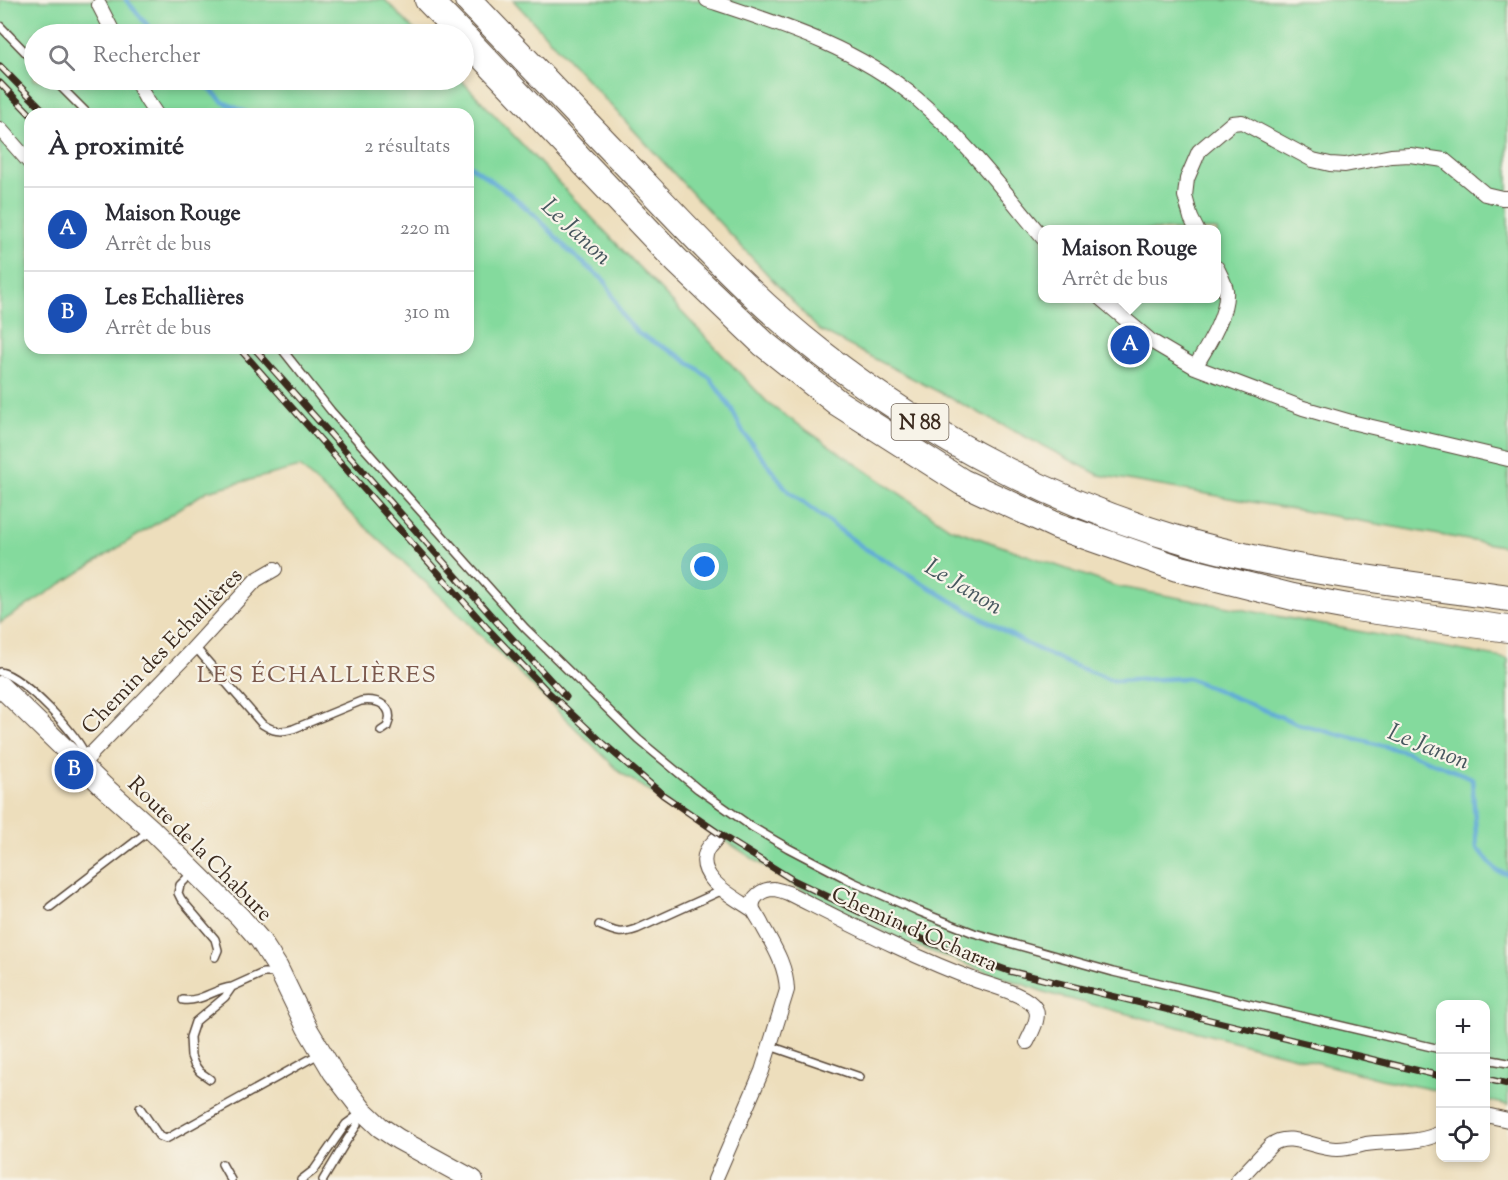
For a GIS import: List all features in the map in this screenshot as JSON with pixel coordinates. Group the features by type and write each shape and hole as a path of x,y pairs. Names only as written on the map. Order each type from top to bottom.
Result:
{"highway":[{"name":"N 88","path":"428,0 451,24"},
{"name":"N 88","path":"468,0 715,258 780,319 862,384 981,458 1027,482 1074,502 1128,523 1194,544 1294,567 1508,598"},
{"name":"N 88","path":"474,49 677,261 764,344 838,403 963,482 1057,526 1177,568 1293,597 1508,629"}],"main road":[{"name":"Route de la Chabure","path":"0,686 85,762 261,940 278,968 307,1028 360,1114 398,1139 474,1180"}],"street":[{"path":"707,0 765,19 826,44 875,69 915,98 956,135 1038,232"},
{"path":"99,5 109,24"},
{"path":"141,90 152,108"},
{"path":"1194,225 1185,196 1187,179 1199,151 1232,123 1237,122 1242,122 1313,160 1330,164 1345,165 1391,156 1410,155 1444,160 1485,194 1508,198"},
{"path":"0,129 24,156"},
{"path":"1195,367 1219,323 1224,307 1226,290 1221,278"},
{"path":"1106,303 1151,341 1195,367 1332,417 1508,459"},
{"name":"Chemin des Echallières","path":"85,762 195,647 255,580 275,569"},
{"path":"714,1180 755,1089 787,990 787,977 779,956 753,910 723,890 706,871 706,851 716,839"},
{"name":"Chemin d'Ocharra","path":"753,910 753,901 757,895 776,889 915,955 1027,999 1038,1014 1027,1042"},
{"path":"1490,1116 1508,1120"},
{"path":"1238,1180 1271,1145 1284,1138 1329,1149 1340,1149 1436,1136"}],"lane":[{"path":"0,26 24,51"},
{"path":"64,90 82,108"},
{"path":"286,354 332,411 525,628 639,740 698,789 752,827 853,882 974,933 1113,972 1436,1048"},
{"path":"1348,607 1451,629"},
{"path":"195,647 262,724 271,730 283,732 361,700 371,700 380,702 387,708 390,716 387,727 381,731"},
{"path":"0,672 10,675 21,683 50,709 81,745 85,762"},
{"path":"50,907 152,830"},
{"path":"194,871 180,885 178,893 215,939 218,950 215,957"},
{"path":"599,925 616,933 626,933 723,890"},
{"path":"183,1000 195,1000 278,968"},
{"path":"210,1079 194,1064 190,1037 195,1022 225,997 232,987"},
{"path":"770,1046 860,1077"},
{"path":"140,1108 159,1136 166,1139 322,1053"},
{"path":"1490,1060 1508,1063"},
{"path":"300,1180 314,1170 346,1124 360,1114"},
{"path":"323,1180 357,1125 360,1114"},
{"path":"222,1164 231,1180"}],"green space":[{"path":"0,0 385,0 408,24 24,24 24,90 471,90 770,405 950,528 1115,586 1508,659 1508,1105 1490,1101 1490,1000 1436,1000 1436,1090 1381,1079 1050,994 902,941 798,888 621,773 448,603 300,467 207,491 0,623"},
{"path":"513,0 1508,0 1508,547 1099,475 819,330"}],"waterway":[{"name":"Le Janon","path":"126,0 146,24"},
{"name":"Le Janon","path":"211,90 223,102 236,108"},
{"name":"Le Janon","path":"474,168 538,218 570,252 605,281 624,318 639,334 678,355 710,378 731,408 743,432 788,491 864,548 1025,643 1067,663 1115,681 1188,678 1298,724 1407,752 1472,778 1477,848 1497,871 1508,874"}],"railway":[{"path":"0,66 41,108"},
{"path":"0,83 24,108"},
{"path":"244,354 487,628 547,691 663,795 727,839 793,880 934,944 1009,971 1436,1075"},
{"path":"259,354 566,697"},
{"path":"1490,1080 1508,1084"}],"place":[{"name":"Maison Rouge","path":"1130,345"},
{"name":"Les Echallières","path":"74,770"}],"district":[{"name":"LES ÉCHALLIÈRES","path":"317,674"}]}
